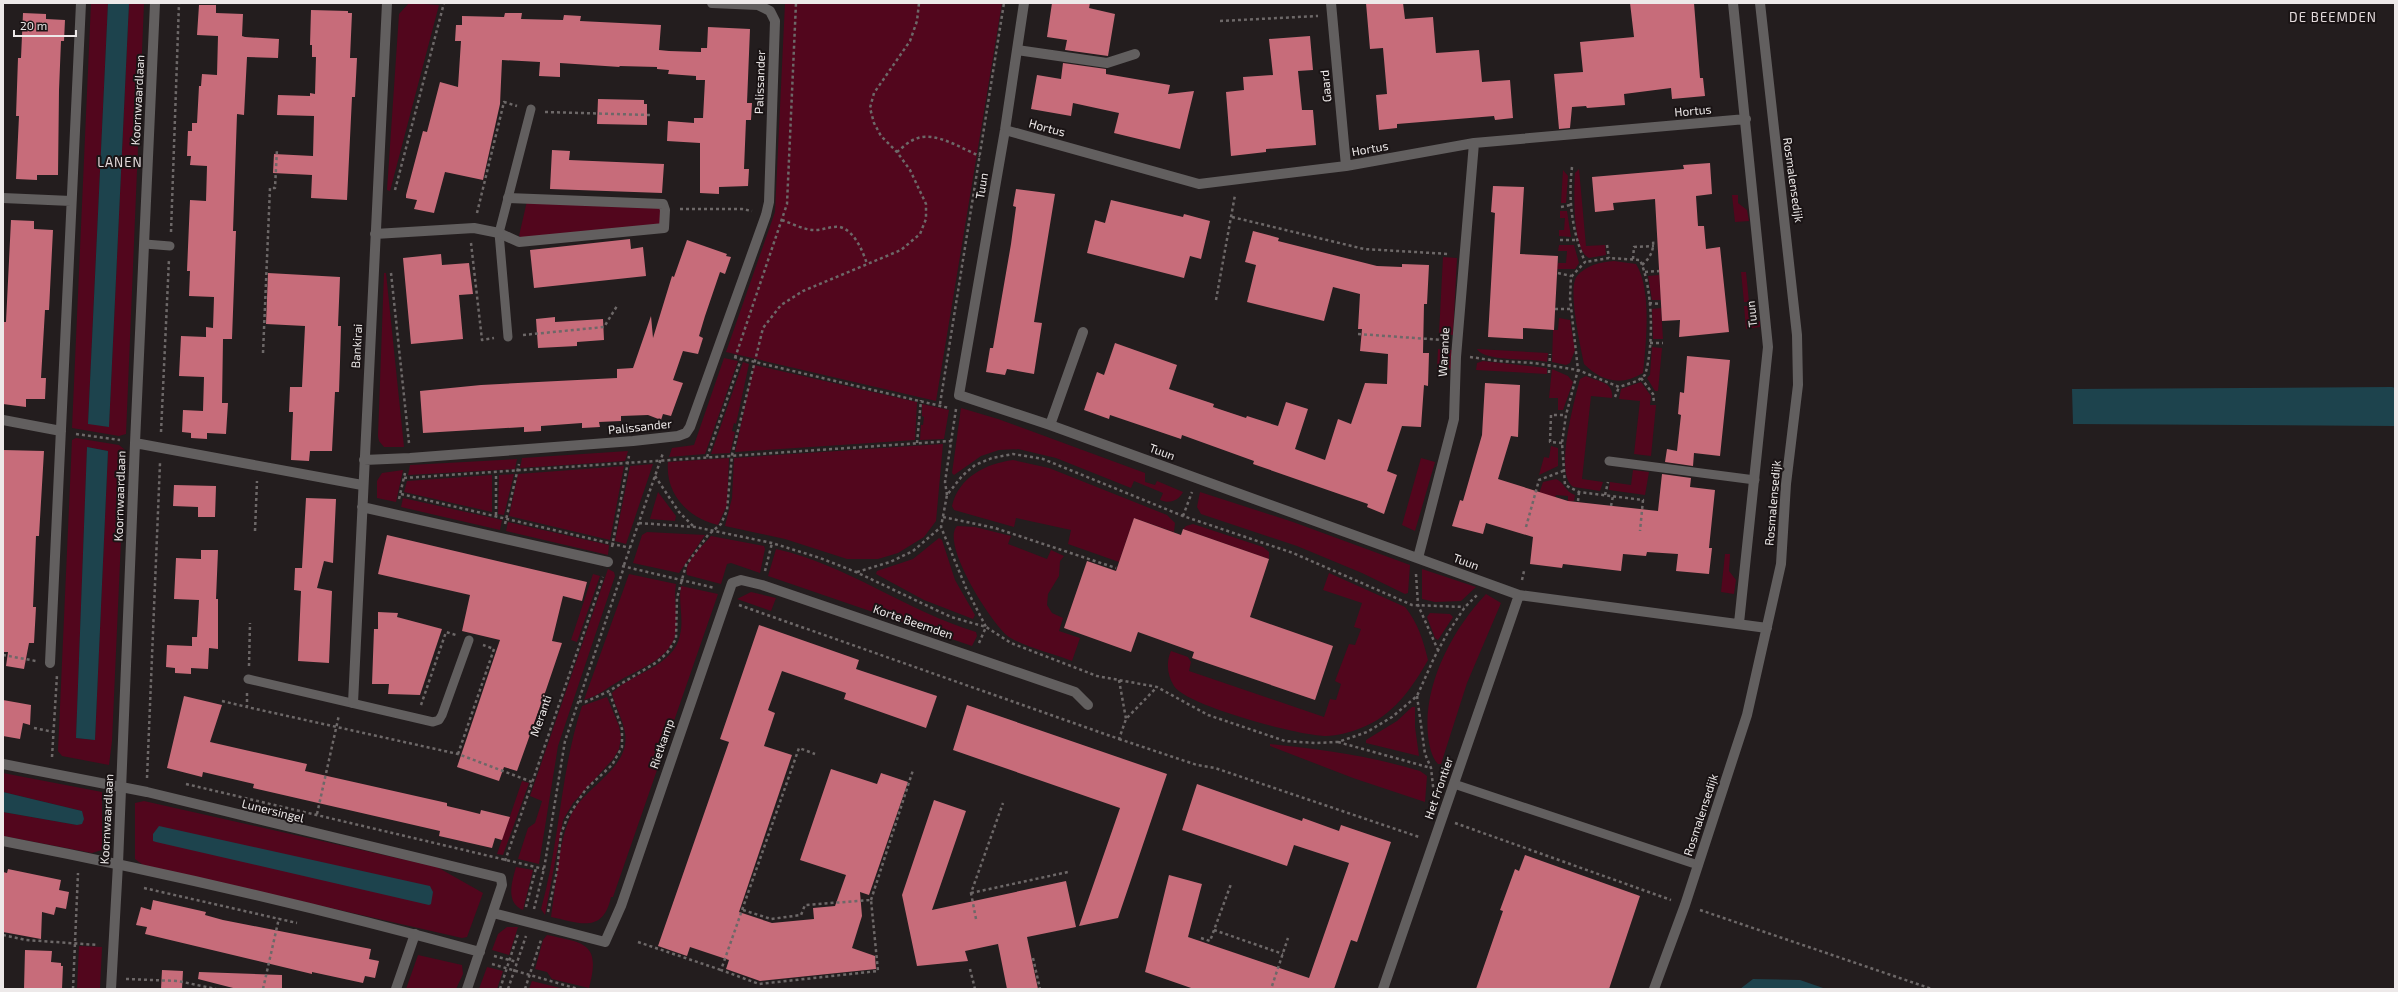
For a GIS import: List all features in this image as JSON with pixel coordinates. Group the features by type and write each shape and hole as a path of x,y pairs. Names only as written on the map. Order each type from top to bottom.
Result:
{"street":[{"path":"50,663 81,3"},
{"name":"Koornwaardlaan","path":"111,989 122,786 135,443 155,3"},
{"name":"Bankirai","path":"353,703 362,485 387,3"},
{"name":"Palissander","path":"364,460 408,463 522,450 633,442 686,433 690,427 766,215 769,202 775,21 770,10 758,5 712,3"},
{"name":"Tuun","path":"1024,3 1005,130 959,394 1050,425 1519,595 1740,623 1767,628"},
{"name":"Gaard","path":"1331,3 1346,166"},
{"name":"Tuun","path":"1733,3 1768,346 1740,623"},
{"name":"Rosmalensedijk","path":"1654,989 1685,905 1747,715 1781,564 1786,484 1798,385 1797,342 1788,240 1770,111 1760,3"},
{"path":"1017,50 1107,63 1135,54"},
{"name":"Hortus","path":"1005,130 1199,184 1238,181 1346,166 1474,144 1746,119"},
{"name":"Warande","path":"1418,558 1454,419 1457,340 1474,144"},
{"path":"3,198 71,200"},
{"path":"375,234 474,228 499,232 519,242 664,228 665,210 663,204 508,198"},
{"path":"1050,425 1082,332"},
{"path":"3,420 61,431"},
{"path":"135,443 362,485"},
{"path":"362,507 608,562"},
{"name":"Korte Beemden","path":"727,596 732,583 741,580 762,584 1075,692 1088,705"},
{"name":"Het Frontier","path":"1383,989 1519,595"},
{"name":"Rietkamp","path":"545,927 605,942 621,906 727,596"},
{"name":"Lunersingel","path":"3,764 122,786 501,878"},
{"path":"3,841 118,864 415,934 480,952"},
{"path":"467,989 502,885 501,878"},
{"path":"493,914 545,927"},
{"path":"396,989 415,934"}],"lane":[{"path":"508,337 499,232 531,109"},
{"path":"145,244 170,246"},
{"path":"1609,461 1755,480"},
{"path":"248,679 433,722 439,720 469,640"},
{"path":"1454,784 1698,865"}],"path":[{"path":"147,792 179,3"},
{"path":"394,192 444,3"},
{"path":"579,701 585,702 609,690 657,662 673,646 678,632 677,598 680,580 686,564 714,531 722,524 727,510 732,455 753,362 763,328 781,305 803,291 901,250 920,234 926,219 926,204 910,170 881,136 874,123 870,108 874,93 910,41 917,21 919,3"},
{"path":"940,404 1004,3"},
{"path":"1220,21 1333,16"},
{"path":"617,306 604,327 482,340 471,242 504,102 551,113 650,115"},
{"path":"896,152 916,138 926,136 938,138 980,156"},
{"path":"263,353 270,188 275,188 277,149"},
{"path":"1572,167 1570,205 1576,240 1584,262"},
{"path":"1216,300 1238,181"},
{"path":"1562,207 1570,205"},
{"path":"665,210 742,209 810,229 840,227 849,232 863,251 867,264"},
{"path":"1232,217 1364,249 1465,254"},
{"path":"1560,240 1576,240"},
{"path":"1642,265 1651,256 1654,240"},
{"path":"1607,245 1609,258"},
{"path":"1633,259 1634,247 1654,246"},
{"path":"374,258 389,260 408,463 398,505"},
{"path":"1456,357 1474,356 1498,361 1534,363 1578,370 1619,387 1641,378 1645,375 1647,369 1650,343 1649,303 1645,272 1640,260 1609,258 1584,262 1571,276 1570,298 1578,370 1566,415 1562,443 1565,485 1579,492 1642,500 1640,531"},
{"path":"1645,272 1659,271"},
{"path":"1558,273 1571,276"},
{"path":"1649,303 1661,304"},
{"path":"1555,309 1572,309"},
{"path":"1358,334 1457,340"},
{"path":"1650,343 1663,343"},
{"path":"716,353 940,404 955,410"},
{"path":"1549,374 1550,354"},
{"path":"707,458 741,359"},
{"path":"1641,378 1653,394 1654,403"},
{"path":"1615,397 1619,387"},
{"path":"959,394 955,410 945,482 947,496 941,527 966,588 986,627"},
{"path":"918,443 921,400"},
{"path":"1562,443 1550,442 1551,415 1566,415"},
{"path":"80,434 122,441"},
{"path":"178,782 544,869 565,741 668,437"},
{"path":"404,478 517,472 661,460 951,441"},
{"name":"Meranti","path":"501,878 505,860 608,562 633,442"},
{"path":"501,538 522,450"},
{"path":"947,496 962,476 975,465 992,458 1013,454 1043,459 1183,516 1293,553 1412,605 1464,607"},
{"path":"254,531 259,467"},
{"path":"1526,527 1539,480 1563,471"},
{"path":"496,473 496,515"},
{"path":"655,476 679,512 695,527"},
{"path":"1605,495 1608,482"},
{"path":"1183,516 1192,492 1186,489"},
{"path":"1578,501 1579,492"},
{"path":"401,494 496,515 630,548"},
{"path":"1611,506 1613,496"},
{"path":"943,517 995,528 1116,568"},
{"path":"639,523 695,527 772,543 856,572 950,617 986,627 1011,643 1097,676 1157,687 1208,715 1285,741 1315,743 1338,742 1368,732 1392,717 1417,696 1438,650 1464,607 1488,584"},
{"path":"856,572 890,562 913,552 941,527"},
{"path":"762,584 772,543"},
{"path":"1418,558 1416,569 1418,606 1438,650"},
{"path":"624,566 680,580 727,596 1119,739 1197,765 1215,768 1434,843"},
{"path":"247,706 250,623"},
{"path":"3,655 50,663 58,668 52,757"},
{"path":"1120,680 1126,719"},
{"path":"1139,684 1141,680"},
{"path":"1119,739 1126,719 1157,687"},
{"path":"525,989 545,927 557,871 561,834 567,818 586,789 612,765 622,746 622,729 609,690"},
{"path":"1417,696 1425,754 1431,768 1433,791 1442,819 1685,905 1932,989"},
{"path":"222,701 458,754 532,782"},
{"path":"317,814 342,701"},
{"path":"34,728 54,732"},
{"path":"1338,742 1431,768"},
{"path":"721,970 799,748 816,754"},
{"path":"122,770 155,777"},
{"path":"638,942 759,984 878,971 871,900 913,770"},
{"path":"976,919 972,893 1002,804"},
{"path":"972,893 1068,872"},
{"path":"73,989 78,873"},
{"path":"1201,938 1210,942 1231,884"},
{"path":"742,910 771,920 802,915 805,905 871,900"},
{"path":"263,989 279,918"},
{"path":"1214,930 1283,954"},
{"path":"3,935 26,940 113,945"},
{"path":"1272,986 1288,938"},
{"path":"480,952 517,962"},
{"path":"1034,958 1040,989"},
{"path":"500,989 506,968"},
{"path":"970,969 975,989"},
{"path":"111,978 178,981 216,989"}],"shaded area":[{"path":"91,3 108,3 88,423 109,427 129,3 144,3 126,434 119,436 72,428"},
{"path":"409,3 439,5 390,191 387,190 399,14"},
{"path":"785,3 1002,3 936,401 726,352 775,212"},
{"path":"1579,169 1586,246 1605,245 1606,255 1589,258 1583,253 1580,244 1575,219 1574,192 1575,173"},
{"path":"1563,170 1568,176 1566,203 1561,203"},
{"path":"1732,195 1738,195 1738,203 1747,210 1749,221 1735,222"},
{"path":"527,201 661,208 661,224 522,238 519,236"},
{"path":"1560,211 1567,211 1571,237 1559,236 1559,230 1564,230 1565,218 1560,218"},
{"path":"1559,245 1574,245 1579,263 1575,269 1557,269 1558,263 1566,263 1567,251 1558,251"},
{"path":"1443,257 1457,258 1453,335 1439,334"},
{"path":"1614,261 1636,264 1641,275 1644,288 1647,317 1643,373 1627,380 1620,381 1598,375 1584,364 1573,293 1574,283 1577,276 1581,272 1594,265"},
{"path":"1741,272 1746,272 1749,302 1744,302"},
{"path":"384,273 386,273 404,447 384,447 379,441 378,436"},
{"path":"1659,275 1661,300 1652,300 1648,276"},
{"path":"1744,306 1749,306 1750,316 1760,322 1760,327 1746,329"},
{"path":"1661,308 1663,339 1653,339 1652,309"},
{"path":"1559,318 1570,320 1575,350 1570,363 1566,365 1552,362 1553,330 1558,330"},
{"path":"1652,347 1662,348 1658,391 1655,391 1647,378 1650,375"},
{"path":"1438,349 1452,350 1451,369 1437,369"},
{"path":"1477,349 1548,353 1547,362 1499,358 1481,353"},
{"path":"724,358 738,361 705,454 669,457 672,448 694,445"},
{"path":"1483,361 1547,368 1547,374 1476,370 1477,363"},
{"path":"743,362 749,364 736,424 734,423 732,431 735,432 730,453 711,454"},
{"path":"754,365 917,402 915,440 735,452"},
{"path":"1552,369 1568,376 1573,382 1563,410 1558,410 1558,398 1549,398"},
{"path":"1586,376 1605,383 1611,389 1612,393 1612,398 1591,396 1582,479 1603,482 1600,491 1574,487 1568,480 1565,469 1565,453 1570,419 1580,379"},
{"path":"1641,382 1651,396 1650,405 1656,405 1651,456 1634,454 1640,401 1619,399 1621,389"},
{"path":"922,404 949,410 944,439 920,440 921,425 923,425 924,417 922,416"},
{"path":"961,408 998,419 1145,473 1145,482 1155,485 1157,481 1183,492 1176,500 1167,502 1160,500 1163,493 1134,481 1131,488 1056,458 1018,449 999,450 981,456 954,475 952,473"},
{"path":"76,438 119,445 125,450 112,741 109,765 62,756 58,751 72,440","holes":["87,447 108,451 95,740 76,738"]},
{"path":"943,444 936,521 924,537 898,553 878,559 847,559 785,539 725,526 732,498 734,458"},
{"path":"1551,446 1558,448 1558,466 1539,475 1544,457 1549,458"},
{"path":"628,451 625,461 520,468 522,458"},
{"path":"729,458 727,505 718,525 697,517 681,503 670,484 668,462"},
{"path":"1421,458 1435,462 1415,531 1402,525"},
{"path":"517,459 515,469 408,475 410,465"},
{"path":"1013,460 1049,468 1167,515 1175,523 1174,532 1134,518 1119,562 1068,544 1071,530 1016,518 1014,527 954,510 952,506 955,496 967,480 983,469"},
{"path":"653,464 626,544 615,541 630,466"},
{"path":"624,466 610,540 509,516 518,474"},
{"path":"403,470 396,502 377,498 377,481 382,473"},
{"path":"1633,470 1649,472 1645,495 1609,490 1610,482 1631,485"},
{"path":"514,474 504,515 498,514 499,475"},
{"path":"492,475 492,512 404,492 407,481"},
{"path":"1556,479 1561,482 1569,492 1575,495 1574,501 1568,501 1568,496 1556,495 1555,499 1538,497 1543,482"},
{"path":"658,492 676,516 675,521 650,519"},
{"path":"1200,492 1293,522 1410,565 1408,593 1405,594 1362,573 1297,546 1201,514 1197,507"},
{"path":"403,498 502,520 500,530 401,507"},
{"path":"508,522 609,545 608,555 506,531"},
{"path":"1193,524 1263,547 1269,552 1269,559 1183,529 1186,526"},
{"path":"957,526 975,527 1011,536 1008,544 1047,559 1051,550 1064,556 1060,561 1059,576 1048,594 1047,605 1052,613 1063,618 1059,631 1080,638 1072,661 1016,641 1009,637 1001,629 991,617 970,583 962,565 956,549 954,535"},
{"path":"647,532 705,535 679,573 633,563 642,535"},
{"path":"711,536 764,546 765,549 760,573 731,563 727,564 721,584 687,575 688,565 691,559"},
{"path":"939,538 942,540 955,580 975,615 973,619 924,600 876,574 877,571 913,559"},
{"path":"776,549 802,556 828,566 926,612 976,632 977,636 972,646 768,576"},
{"path":"1725,554 1730,554 1729,571 1736,580 1734,594 1721,592"},
{"path":"608,569 614,572 615,576 558,746 539,864 518,859 528,828 535,823 542,801 530,796"},
{"path":"1422,569 1476,587 1461,601 1435,602 1422,599"},
{"path":"1329,573 1405,607 1410,613 1420,632 1428,660 1408,691 1392,709 1383,716 1372,723 1344,734 1326,736 1313,735 1221,711 1183,694 1174,686 1168,668 1168,660 1171,651 1188,657 1191,662 1189,671 1324,717 1330,699 1336,700 1341,684 1335,681 1349,644 1355,645 1361,629 1354,627 1362,603 1323,590"},
{"path":"593,574 600,576 577,642 571,640"},
{"path":"629,574 676,584 675,636 666,651 652,663 598,694 584,700"},
{"path":"681,586 718,594 613,897 611,897 607,909 602,917 596,921 581,923 551,917 560,851 571,815 577,805 614,767 621,757 625,745 624,728 612,693 620,686 661,662 670,655 676,646 681,629"},
{"path":"751,592 776,598 771,611 737,599"},
{"path":"1486,594 1501,603 1467,683 1441,764 1438,764 1432,754 1428,735 1430,697 1435,678 1451,641 1462,624"},
{"path":"1430,613 1450,614 1453,617 1438,640 1435,638 1427,617"},
{"path":"607,697 619,726 621,737 619,749 613,759 573,803 563,820 545,915 541,909 552,858 569,756 582,706"},
{"path":"1412,707 1415,707 1415,727 1419,756 1366,743 1366,740 1397,721"},
{"path":"1270,744 1345,754 1383,761 1420,771 1427,776 1425,802 1353,778 1270,746"},
{"path":"3,773 102,792 102,850 92,853 3,836 3,812 77,825 82,811 3,792"},
{"path":"522,781 529,783 503,855 497,854"},
{"path":"144,801 437,867 483,893 467,937 462,938 143,865 135,859 135,803"},
{"path":"516,867 533,870 523,910 514,902 511,891"},
{"path":"507,927 518,927 509,955 492,950 498,934"},
{"path":"547,935 571,940 580,943 587,948 591,954 593,962 589,988 552,979 547,972 535,969 543,940"},
{"path":"79,946 102,947 100,989 77,989"},
{"path":"418,955 462,965 463,974 456,989 406,989"},
{"path":"487,967 503,971 497,989 479,989"},
{"path":"532,981 564,989 529,989"}],"water":[{"path":"108,3 129,3 109,427 88,424"},
{"path":"2395,388 2395,426 2073,424 2072,389"},
{"path":"87,447 108,451 95,740 76,738"},
{"path":"3,792 82,811 84,819 82,824 77,825 3,812"},
{"path":"159,826 430,886 433,892 431,904 429,905 156,842 153,841 153,834"},
{"path":"1753,979 1800,980 1826,989 1740,989"}],"building":[{"path":"1052,3 1090,3 1089,8 1115,14 1108,56 1065,50 1067,40 1047,37"},
{"path":"1366,3 1403,3 1405,19 1433,17 1436,53 1479,50 1482,82 1510,80 1513,118 1495,120 1494,116 1397,124 1397,128 1379,130 1376,95 1387,94 1383,48 1370,49"},
{"path":"1630,3 1694,3 1700,78 1703,78 1705,96 1672,99 1671,88 1624,94 1625,105 1587,108 1586,106 1572,107 1570,128 1559,129 1554,74 1583,72 1580,42 1634,37"},
{"path":"199,5 216,5 216,13 243,14 242,36 279,39 278,58 247,57 244,115 237,114 233,231 236,231 232,339 223,339 222,403 228,403 226,434 207,433 207,439 191,438 191,433 182,432 183,410 203,411 204,377 179,376 181,336 206,337 206,327 213,328 214,297 189,296 190,271 187,271 190,200 206,201 207,166 190,165 191,156 187,156 188,131 192,131 192,123 197,123 199,86 201,86 202,74 217,75 218,36 197,35"},
{"path":"311,10 348,11 348,13 352,13 350,58 357,58 355,97 352,97 347,200 311,198 312,175 273,173 274,154 313,156 314,116 277,115 278,95 310,96 310,93 315,94 316,57 312,57 312,45 310,45"},
{"path":"23,13 46,14 46,19 65,20 64,41 61,41 58,175 37,175 37,180 16,179 19,116 16,116 18,58 21,58"},
{"path":"505,13 522,13 521,19 563,20 564,15 581,16 580,21 661,25 659,50 669,51 701,52 701,48 707,48 708,27 750,29 747,103 752,103 751,120 746,120 744,169 749,169 748,186 719,187 719,194 700,193 700,143 667,141 668,121 694,123 694,118 703,118 705,80 696,80 696,76 668,74 669,70 657,69 657,67 619,66 620,67 560,63 560,77 539,76 540,62 502,60 500,104 483,180 445,172 434,213 414,209 417,200 406,198 406,195 423,131 427,132 440,82 458,87 461,41 455,41 456,25 462,25 462,16 504,17"},
{"path":"1310,36 1313,70 1298,71 1302,110 1313,110 1316,145 1266,149 1266,152 1231,156 1226,92 1244,90 1243,77 1273,75 1269,39"},
{"path":"1063,63 1106,69 1106,74 1170,85 1168,94 1194,91 1180,149 1114,133 1119,113 1073,103 1071,116 1031,109 1037,75 1061,79"},
{"path":"598,99 644,100 644,104 647,104 647,125 597,124"},
{"path":"552,150 570,151 569,160 664,164 662,193 550,189"},
{"path":"1710,163 1712,194 1696,196 1698,226 1704,226 1706,249 1720,247 1729,332 1679,337 1680,320 1662,321 1655,199 1613,203 1614,210 1595,212 1592,177 1684,169 1683,165"},
{"path":"1493,186 1524,187 1520,254 1558,256 1554,330 1523,328 1523,339 1488,337 1495,213 1491,212"},
{"path":"1016,189 1055,194 1034,322 1042,323 1034,374 1007,369 1005,375 986,372 990,348 993,348 1011,244 1016,207 1013,206"},
{"path":"1111,200 1183,217 1184,214 1210,221 1201,259 1190,256 1184,278 1087,253 1095,220 1105,223"},
{"path":"11,220 34,221 34,229 53,230 49,310 45,310 41,378 46,378 45,399 26,399 26,407 3,404 3,322 6,322"},
{"path":"1253,231 1279,238 1278,241 1377,266 1402,267 1402,264 1429,265 1427,304 1424,304 1423,353 1429,353 1428,386 1424,385 1421,427 1402,426 1387,471 1397,475 1384,514 1367,507 1368,504 1253,464 1254,461 1182,435 1181,439 1110,415 1109,419 1084,410 1097,372 1104,375 1115,343 1177,365 1169,389 1214,404 1213,407 1246,418 1247,416 1278,426 1286,402 1308,409 1295,449 1325,460 1338,419 1351,424 1365,383 1387,384 1388,354 1360,351 1362,329 1358,329 1360,294 1333,287 1324,321 1247,302 1256,265 1245,262"},
{"path":"630,239 631,249 643,247 646,276 534,288 530,250"},
{"path":"687,240 727,254 726,256 731,257 725,274 720,272 705,316 699,336 703,338 698,354 683,351 673,380 683,383 671,416 663,414 661,420 648,415 621,416 621,421 599,422 600,427 582,428 582,423 541,426 541,431 524,432 524,427 423,433 420,391 481,385 617,378 617,369 633,368 651,316 653,338 672,276 674,277"},
{"path":"441,254 442,265 469,263 473,294 459,295 463,339 411,344 403,258"},
{"path":"268,273 340,277 338,326 341,326 339,392 335,392 332,451 310,451 309,461 291,460 293,412 289,412 290,387 302,387 305,326 266,324"},
{"path":"555,317 555,322 603,319 604,340 577,342 577,346 538,348 536,319"},
{"path":"1687,356 1730,360 1720,456 1694,453 1693,466 1665,462 1667,449 1677,451 1681,415 1678,414 1680,392 1684,393"},
{"path":"1485,383 1520,385 1518,437 1511,436 1498,479 1568,501 1658,511 1662,474 1691,478 1690,487 1715,490 1709,548 1712,548 1709,574 1676,571 1678,554 1647,552 1646,556 1623,554 1621,571 1563,564 1562,568 1530,564 1533,537 1486,523 1483,534 1452,526 1460,500 1463,501 1482,435"},
{"path":"3,450 44,451 39,536 36,536 33,607 36,607 34,643 29,643 24,669 6,666 8,652 3,652"},
{"path":"174,485 216,486 215,517 198,517 198,507 173,506"},
{"path":"306,498 336,499 333,563 324,561 317,588 332,591 329,663 298,661 301,591 294,590 295,568 302,568"},
{"path":"1134,518 1181,535 1183,529 1269,559 1250,617 1333,646 1315,700 1192,658 1194,652 1138,632 1131,652 1064,628 1087,561 1116,571"},
{"path":"387,535 587,582 582,601 563,596 552,641 562,643 546,690 517,771 504,767 499,781 457,767 500,640 462,631 470,595 378,574"},
{"path":"201,550 218,550 216,599 218,599 218,649 209,648 208,669 191,668 191,674 175,673 175,668 166,667 167,645 192,646 192,637 197,637 199,600 174,599 176,558 201,559"},
{"path":"378,612 398,613 397,617 442,629 420,695 388,694 389,684 372,684 374,629 378,629"},
{"path":"759,625 859,660 856,669 937,696 926,728 844,699 846,693 782,671 768,710 775,713 764,746 792,755 739,912 772,923 814,919 813,908 835,906 846,875 800,860 831,769 877,784 881,773 908,782 869,895 860,892 862,916 852,948 875,956 876,969 760,981 726,969 729,960 690,947 687,956 658,946 729,742 720,739"},
{"path":"184,696 222,705 210,742 307,764 305,771 447,803 447,806 480,814 481,810 510,817 502,840 495,838 492,848 439,836 440,831 253,788 254,784 203,772 202,777 167,768"},
{"path":"3,700 31,705 30,725 23,723 20,739 3,736"},
{"path":"967,705 1167,774 1118,918 1079,926 1120,808 953,750"},
{"path":"1197,784 1302,821 1303,818 1339,831 1341,825 1391,842 1357,942 1351,940 1334,989 1194,989 1145,972 1169,875 1202,884 1188,937 1309,978 1349,863 1294,845 1287,866 1182,830"},
{"path":"934,800 966,811 932,910 1066,881 1076,927 1027,937 1038,989 1007,989 998,944 965,951 968,961 917,966 902,895"},
{"path":"1525,855 1640,896 1609,989 1476,989 1503,911 1500,910 1515,869 1519,871"},
{"path":"8,869 61,880 59,890 69,892 66,909 56,907 54,915 42,912 41,939 3,932 3,872 7,873"},
{"path":"153,900 206,912 205,915 223,920 371,949 369,959 379,961 375,978 365,976 363,983 312,972 312,974 145,934 147,927 136,925 141,907 151,910"},
{"path":"25,950 52,951 51,962 61,963 61,966 63,966 62,989 24,989"},
{"path":"162,970 183,971 182,989 161,989"},
{"path":"199,972 282,975 282,989 237,989 198,979"}],"district":[{"name":"DE BEEMDEN","path":"2333,17"},
{"name":"LANEN","path":"120,162"}]}
